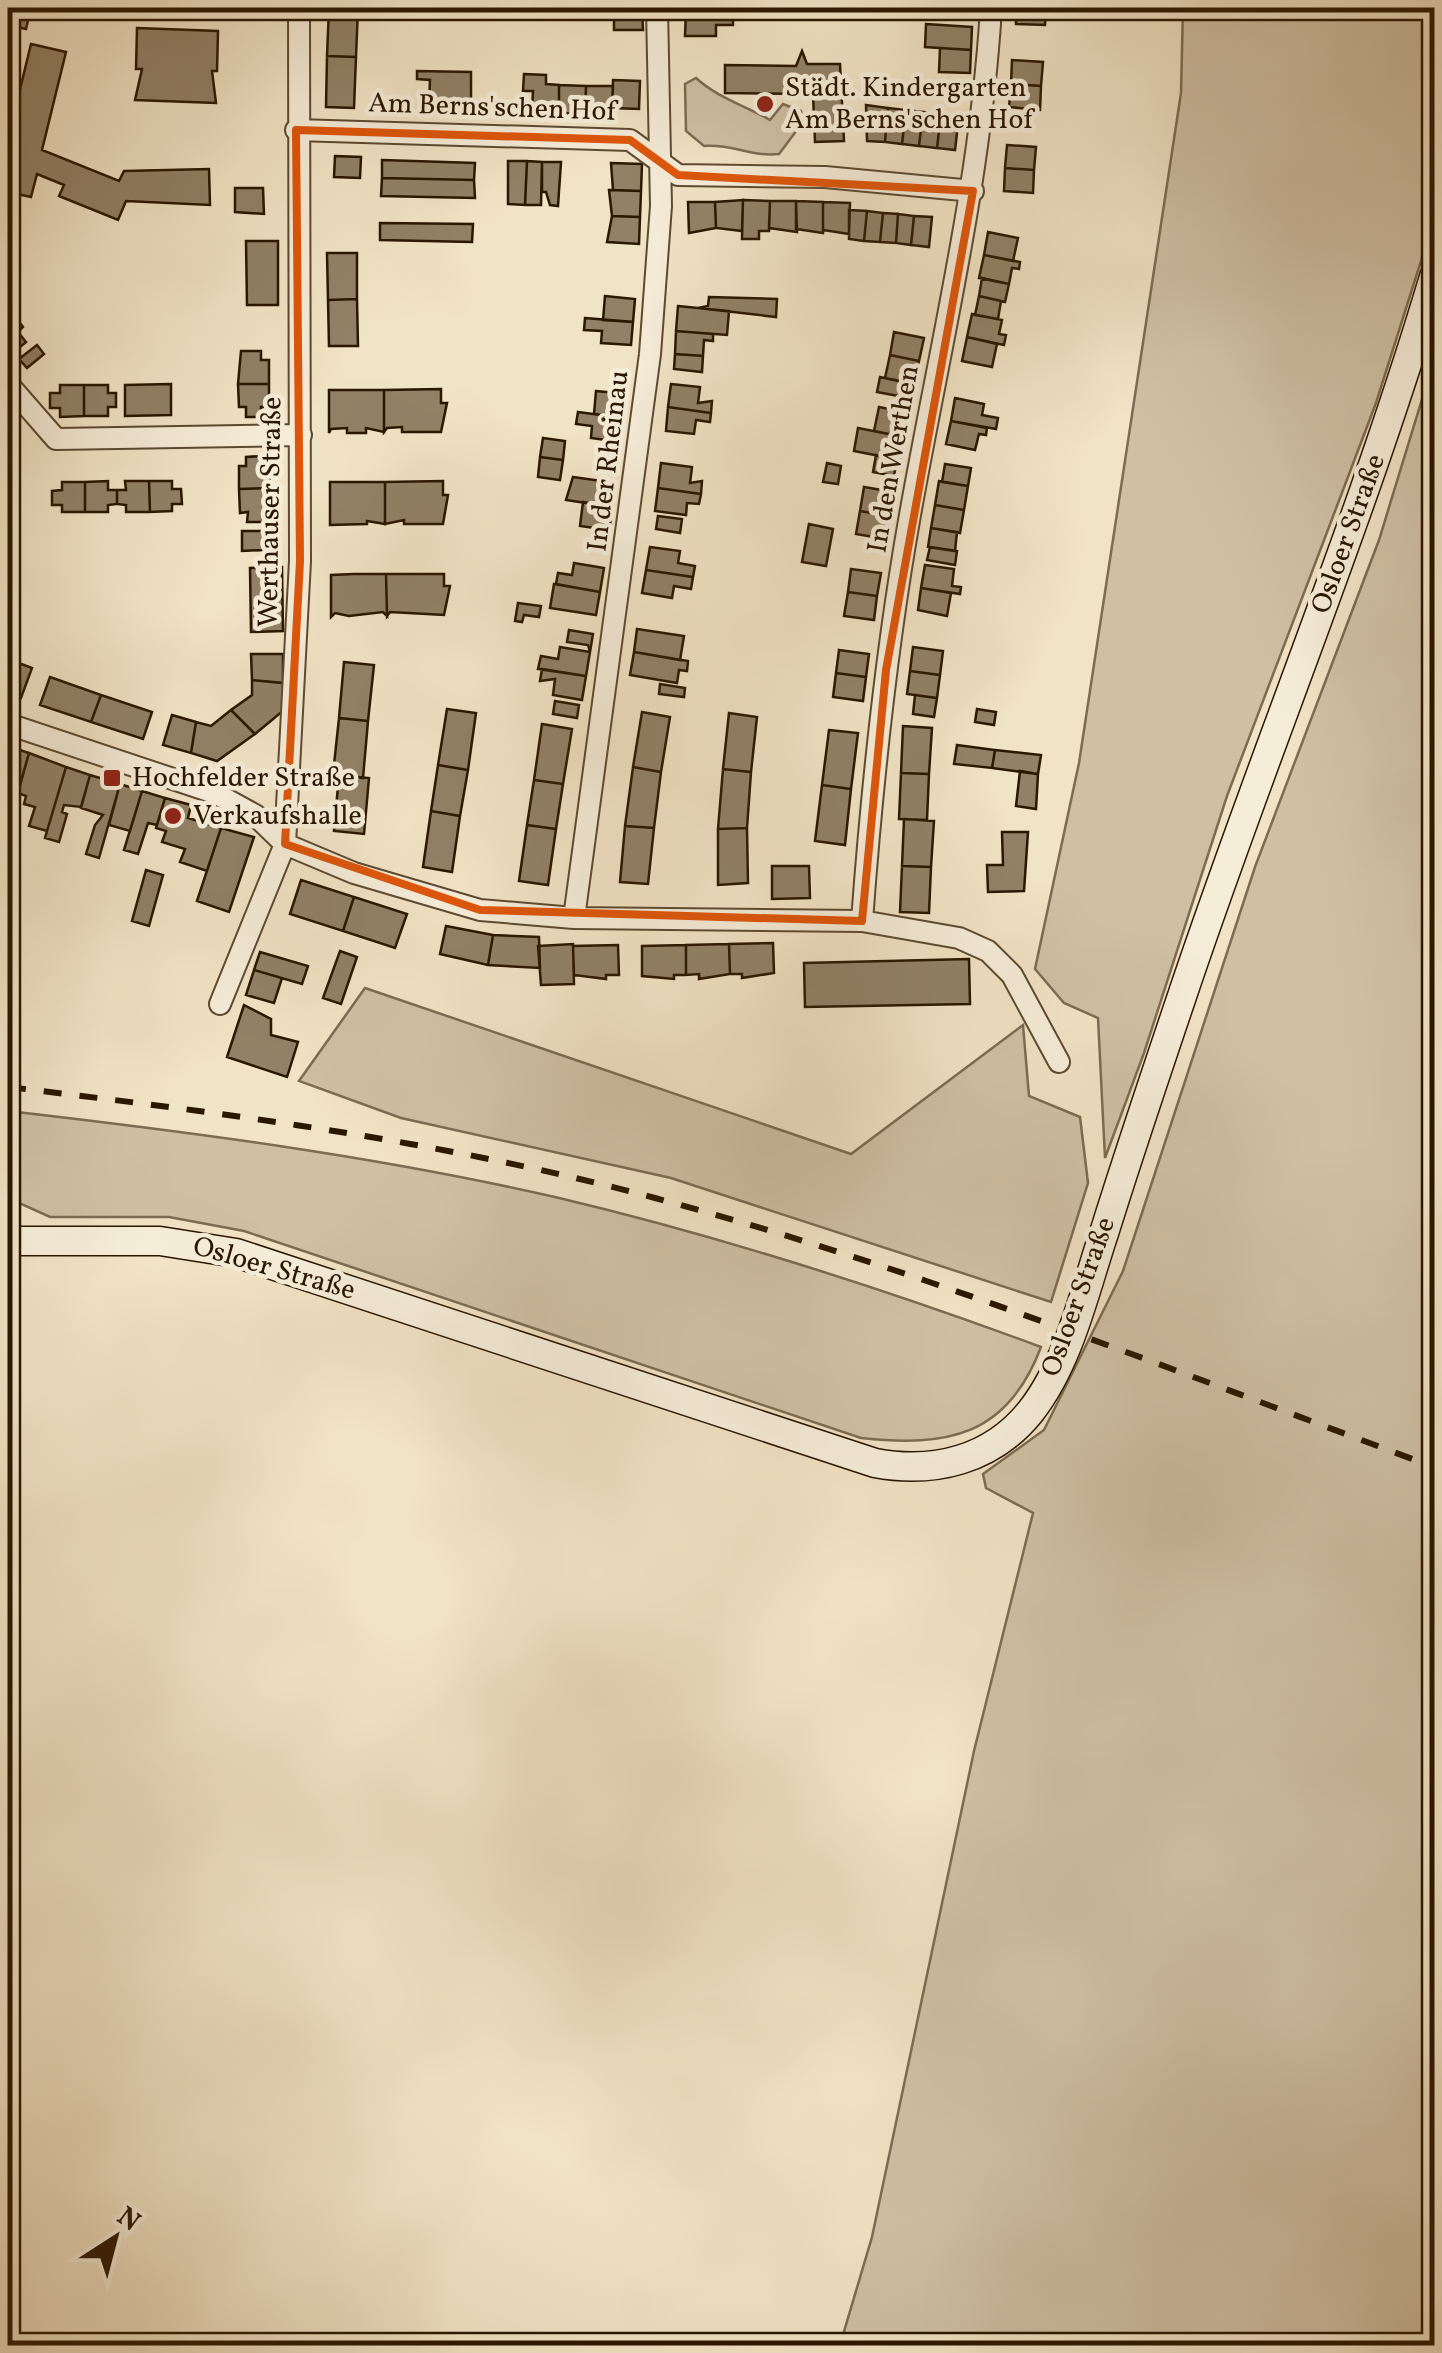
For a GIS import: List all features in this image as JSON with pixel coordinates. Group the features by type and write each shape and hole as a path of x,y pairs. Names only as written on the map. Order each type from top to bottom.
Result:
{"main road":[{"name":"Osloer Straße","path":"18,1242 192,1244 276,1264 874,1463 940,1466 972,1456 1002,1440 1034,1408 1067,1342 1199,946 1394,411 1434,277"}],"street":[{"name":"Werthauser Straße","path":"220,1004 286,844 300,561 296,130 299,8"},
{"name":"In der Rheinau","path":"574,918 650,354 661,206 657,8"},
{"name":"In den Werthen","path":"862,921 886,670 909,519 974,190 991,8"},
{"name":"Am Berns'schen Hof","path":"296,130 630,140 678,175 825,177 974,190"},
{"path":"8,384 56,440 301,435"},
{"path":"8,724 215,793 255,815 286,844 354,874 480,910 574,918 862,921 959,938 988,951 1012,975 1059,1062"}],"highlighted area":[{"path":"296,130 630,140 678,175 973,191 886,670 862,921 480,910 285,844 300,561"}],"shaded area":[{"path":"1183,8 1434,8 1434,220 1376,403 1227,796 1144,1053 1105,1158 1098,1018 1064,1003 1035,969 1079,763 1181,93"},
{"path":"696,78 770,120 783,104 801,111 803,122 779,154 704,146 686,131 685,84"},
{"path":"1434,360 1434,2345 840,2345 872,2237 974,1751 1033,1513 986,1488 983,1474 1044,1430 1123,1271 1255,867 1379,540"},
{"path":"365,988 851,1154 1023,1025 1029,1096 1080,1117 1088,1183 1051,1302 671,1178 401,1118 299,1081"},
{"path":"8,1111 283,1146 555,1197 800,1264 1041,1347 1011,1400 971,1430 921,1440 861,1438 244,1231 169,1217 50,1217 8,1198"}],"building":[{"path":"329,8 358,8 356,57 327,56"},
{"path":"598,8 642,8 643,30 614,30 614,18 598,18"},
{"path":"1016,8 1046,8 1045,25 1016,24"},
{"path":"9,11 29,16 26,29 8,25"},
{"path":"686,12 733,13 733,25 716,25 716,36 685,36"},
{"path":"926,24 972,27 971,50 925,47"},
{"path":"137,28 218,31 217,71 212,71 216,103 135,100 142,69 136,69"},
{"path":"31,44 66,52 42,150 119,181 124,171 209,169 210,205 126,201 118,220 59,196 64,185 37,174 31,197 8,192 8,139"},
{"path":"940,48 971,50 970,73 939,72"},
{"path":"802,51 807,64 840,64 844,141 815,142 813,94 725,93 725,65 796,66"},
{"path":"327,56 356,57 354,108 326,107"},
{"path":"1012,60 1043,62 1041,86 1011,84"},
{"path":"417,71 471,72 471,106 429,105 430,80 417,79"},
{"path":"524,74 546,75 546,84 559,85 559,113 532,112 533,91 523,91"},
{"path":"613,80 640,81 639,109 612,108"},
{"path":"1011,84 1041,86 1040,110 1009,107"},
{"path":"559,85 586,86 585,114 559,113"},
{"path":"586,86 613,86 612,114 585,114"},
{"path":"866,105 888,108 885,142 867,141"},
{"path":"888,108 906,110 902,144 885,142"},
{"path":"906,110 923,112 919,146 902,144"},
{"path":"923,112 941,114 937,148 919,146"},
{"path":"941,114 959,116 955,150 937,148"},
{"path":"1007,145 1036,147 1034,170 1005,168"},
{"path":"335,156 361,157 360,178 334,177"},
{"path":"382,160 475,163 474,180 382,178"},
{"path":"508,161 527,161 525,205 508,204"},
{"path":"527,161 542,162 541,205 525,205"},
{"path":"542,162 561,162 558,206 550,205 546,192 542,192"},
{"path":"611,163 642,164 641,191 613,190"},
{"path":"1005,168 1034,170 1033,193 1004,191"},
{"path":"382,178 474,180 475,198 381,196"},
{"path":"235,188 263,188 264,214 235,212"},
{"path":"609,190 641,191 640,217 612,216"},
{"path":"743,200 742,231 716,228 715,202"},
{"path":"743,200 770,201 769,231 759,231 759,239 742,239"},
{"path":"770,201 796,201 797,232 769,228"},
{"path":"796,201 823,202 823,233 796,229"},
{"path":"688,202 715,202 716,228 689,233"},
{"path":"823,202 850,203 849,234 823,230"},
{"path":"849,210 867,211 864,241 849,239"},
{"path":"867,211 883,213 880,242 864,241"},
{"path":"883,213 898,214 896,243 880,242"},
{"path":"898,214 914,216 911,245 896,243"},
{"path":"612,216 640,217 639,244 607,242"},
{"path":"914,216 932,217 929,247 911,245"},
{"path":"380,223 473,224 472,242 380,240"},
{"path":"988,232 1018,238 1013,261 984,255"},
{"path":"246,241 278,241 278,305 247,305"},
{"path":"327,253 357,253 357,299 328,300"},
{"path":"984,255 1020,262 1019,269 1012,268 1009,284 979,278"},
{"path":"982,278 1009,284 1005,302 979,296"},
{"path":"605,296 635,299 633,322 603,320"},
{"path":"979,296 1001,301 998,319 975,315"},
{"path":"709,297 777,299 776,317 698,308 708,306"},
{"path":"357,299 358,346 329,346 328,300"},
{"path":"678,306 729,311 727,335 676,331"},
{"path":"13,314 23,327 18,332 26,342 14,352 8,343 8,318"},
{"path":"972,314 1002,320 999,334 1006,335 1004,345 967,337"},
{"path":"585,318 633,322 631,345 601,343 602,331 584,330"},
{"path":"676,331 713,334 713,341 704,340 703,356 675,354"},
{"path":"894,332 924,338 919,361 890,355"},
{"path":"967,337 997,344 992,367 962,361"},
{"path":"37,345 44,354 27,368 19,359"},
{"path":"241,351 261,351 261,360 269,360 269,384 238,384"},
{"path":"675,354 703,356 702,372 674,369"},
{"path":"890,355 919,361 915,384 885,378"},
{"path":"880,377 912,384 909,398 877,392"},
{"path":"171,384 171,415 125,416 125,385"},
{"path":"238,384 269,384 269,407 261,407 261,417 246,417 246,407 239,407"},
{"path":"671,384 700,387 698,403 712,401 711,413 668,407"},
{"path":"60,385 84,385 84,416 60,417 60,408 50,408 50,393 60,393"},
{"path":"84,385 108,385 108,393 116,393 116,407 108,407 108,416 84,416"},
{"path":"441,389 441,403 447,403 441,432 402,432 402,427 387,428 384,432 384,390"},
{"path":"329,390 384,390 384,432 366,428 366,433 347,433 347,428 331,429 329,433"},
{"path":"596,391 627,394 624,418 594,414"},
{"path":"955,398 984,404 982,415 998,418 996,429 951,421"},
{"path":"668,407 711,413 710,422 696,420 694,434 666,431"},
{"path":"879,407 909,413 904,437 874,431"},
{"path":"578,412 624,418 621,442 591,438 592,426 576,424"},
{"path":"951,421 987,428 986,435 979,434 975,450 946,444"},
{"path":"858,428 904,437 900,460 854,451"},
{"path":"543,438 565,441 563,460 540,457"},
{"path":"876,455 897,459 894,476 873,472"},
{"path":"262,456 263,465 270,465 270,488 239,489 239,466 246,466 246,457"},
{"path":"540,457 563,460 560,480 538,477"},
{"path":"661,463 692,467 690,483 702,481 701,494 658,488"},
{"path":"827,463 841,466 838,484 823,482"},
{"path":"945,464 971,468 968,486 942,482"},
{"path":"573,477 616,483 613,507 566,500"},
{"path":"108,481 108,490 117,490 117,504 108,505 108,512 85,512 85,482"},
{"path":"125,481 149,481 150,512 126,512 126,505 117,504 117,490 126,490"},
{"path":"149,481 172,481 172,489 181,489 182,504 172,504 172,511 150,512"},
{"path":"443,481 443,495 448,495 443,524 404,524 404,520 385,524 385,482"},
{"path":"939,481 968,486 964,510 935,505"},
{"path":"62,482 85,482 85,512 62,512 62,505 52,505 52,491 62,490"},
{"path":"330,482 385,482 385,524 367,521 330,525"},
{"path":"864,487 894,492 890,516 860,511"},
{"path":"270,488 271,512 264,512 264,522 247,522 248,512 240,513 239,489"},
{"path":"658,488 701,494 699,504 687,503 686,515 655,511"},
{"path":"583,502 613,507 609,530 580,526"},
{"path":"935,505 964,510 960,533 931,528"},
{"path":"860,511 890,516 886,539 856,534"},
{"path":"658,516 682,519 680,533 656,529"},
{"path":"809,524 833,529 826,566 802,562"},
{"path":"931,528 957,532 955,551 928,547"},
{"path":"242,531 263,531 264,550 242,551"},
{"path":"650,547 680,551 678,563 695,566 693,577 646,570"},
{"path":"930,547 957,551 955,565 927,560"},
{"path":"574,563 604,568 600,592 556,584 558,573 572,575"},
{"path":"925,565 954,569 952,586 961,587 960,594 921,588"},
{"path":"282,567 283,631 251,632 250,568"},
{"path":"851,569 881,573 877,596 848,592"},
{"path":"646,570 693,577 691,589 674,586 672,598 642,593"},
{"path":"386,574 387,616 383,612 349,616 335,613 331,617 331,575"},
{"path":"386,574 444,574 444,586 450,586 444,615 390,612 387,616"},
{"path":"554,584 600,592 596,615 550,608"},
{"path":"921,588 951,593 947,616 918,610"},
{"path":"848,592 877,596 874,620 844,616"},
{"path":"518,603 541,606 539,617 524,615 522,622 515,621"},
{"path":"637,629 684,636 680,660 634,652"},
{"path":"569,630 593,634 590,652 588,645 567,642"},
{"path":"560,647 590,652 586,676 538,669 541,656 558,659"},
{"path":"913,647 943,651 940,675 910,671"},
{"path":"839,650 869,654 866,677 836,673"},
{"path":"634,652 688,661 687,671 679,670 677,683 630,675"},
{"path":"251,654 283,654 283,683 252,680"},
{"path":"8,659 32,668 21,698 8,693"},
{"path":"344,662 374,665 368,721 339,718"},
{"path":"542,669 586,676 582,700 553,695 555,679 540,681"},
{"path":"910,671 940,675 937,698 907,694"},
{"path":"836,673 866,677 863,701 833,697"},
{"path":"50,677 101,695 91,722 40,705"},
{"path":"252,680 283,683 284,710 255,734 231,710 252,695"},
{"path":"660,684 685,688 684,697 659,694"},
{"path":"101,695 152,712 143,739 91,722"},
{"path":"915,695 937,698 934,717 913,714"},
{"path":"555,701 579,705 577,718 553,714"},
{"path":"447,709 476,713 468,770 438,765"},
{"path":"977,709 996,712 994,725 975,722"},
{"path":"231,710 255,734 217,761 191,753 196,722 211,726"},
{"path":"642,712 670,717 661,772 633,767"},
{"path":"729,713 757,717 751,772 723,769"},
{"path":"172,715 196,722 191,753 163,745"},
{"path":"339,718 368,721 363,778 333,774"},
{"path":"542,724 572,729 563,784 534,780"},
{"path":"903,726 932,728 929,774 901,773"},
{"path":"829,730 858,733 851,789 822,785"},
{"path":"957,745 995,750 992,768 954,764"},
{"path":"8,746 29,753 8,827"},
{"path":"995,750 1041,755 1038,774 992,768"},
{"path":"29,753 66,767 47,831 29,826 35,807 24,804 26,796 18,793"},
{"path":"438,765 468,770 460,816 431,811"},
{"path":"66,767 90,775 81,807 64,805 62,812 67,814 59,842 45,838"},
{"path":"633,767 661,772 654,828 625,826"},
{"path":"723,769 751,772 747,828 718,829"},
{"path":"1020,771 1038,774 1036,809 1016,806"},
{"path":"901,773 929,774 927,820 899,819"},
{"path":"90,775 120,784 99,858 86,854 95,825 103,815 81,808"},
{"path":"339,775 369,778 364,834 334,831"},
{"path":"534,780 563,784 556,829 527,825"},
{"path":"120,784 142,791 130,831 109,825"},
{"path":"822,785 851,789 845,845 815,841"},
{"path":"142,791 165,798 157,825 148,823 138,854 124,850"},
{"path":"165,798 191,805 188,818 221,828 207,871 180,862 185,849 162,842 166,831 156,828"},
{"path":"431,811 460,816 452,872 423,867"},
{"path":"904,819 934,821 931,867 902,866"},
{"path":"527,825 556,829 548,885 519,881"},
{"path":"625,826 654,828 648,884 620,882"},
{"path":"221,828 254,837 229,912 197,901"},
{"path":"747,828 748,883 718,885 718,829"},
{"path":"1002,832 1028,832 1024,891 988,892 987,865 1003,865"},
{"path":"772,866 809,866 810,898 772,899"},
{"path":"902,866 931,867 929,913 900,912"},
{"path":"146,870 163,875 149,926 132,921"},
{"path":"301,880 354,897 343,931 290,914"},
{"path":"354,897 407,914 395,948 343,931"},
{"path":"446,926 493,935 488,965 440,954"},
{"path":"493,935 539,937 540,968 488,965"},
{"path":"773,943 774,973 742,978 742,974 730,974 729,944"},
{"path":"573,944 574,984 541,985 538,946"},
{"path":"729,944 730,974 699,979 699,974 686,975 686,945"},
{"path":"618,945 619,975 606,975 606,979 574,975 573,946"},
{"path":"686,945 686,975 674,975 674,979 642,976 642,946"},
{"path":"340,951 357,957 341,1004 323,998"},
{"path":"260,952 308,966 302,984 254,970"},
{"path":"969,959 970,1004 805,1007 804,963"},
{"path":"254,970 282,978 274,1003 246,995"},
{"path":"244,1005 271,1019 271,1035 298,1042 287,1077 227,1057"}],"railway":[{"path":"8,1087 414,1145 655,1198 951,1289 1434,1467"}],"place":[{"name":"Städt. Kindergarten Am Berns'schen Hof","path":"765,104"},
{"name":"Hochfelder Straße","path":"112,778"},
{"name":"Verkaufshalle","path":"173,816"}]}
